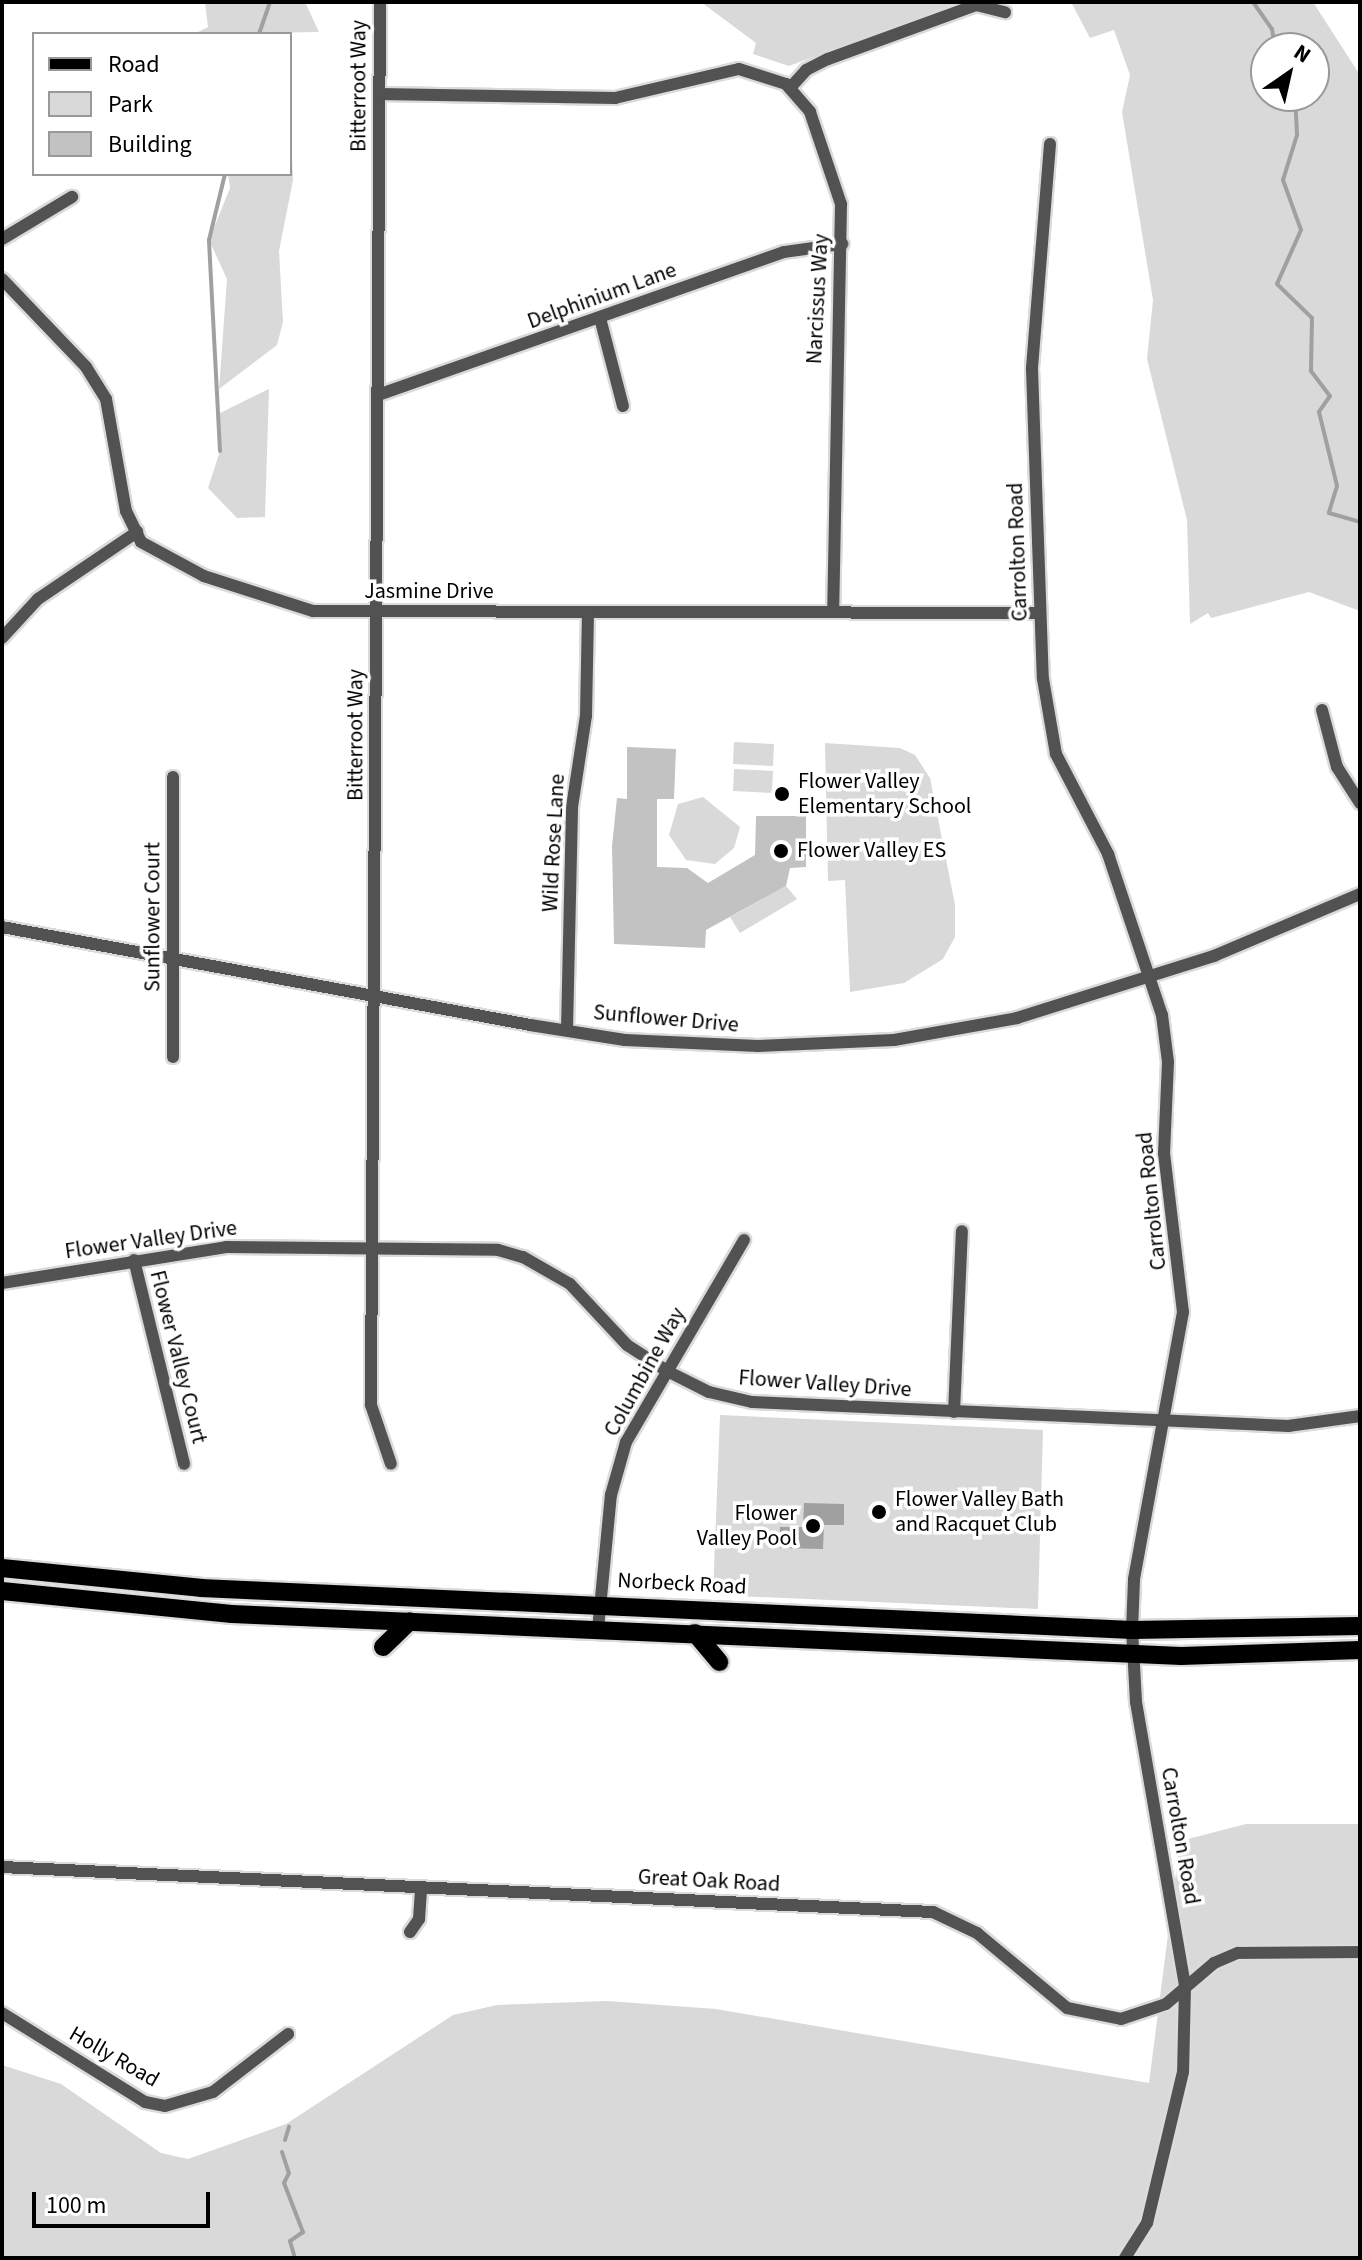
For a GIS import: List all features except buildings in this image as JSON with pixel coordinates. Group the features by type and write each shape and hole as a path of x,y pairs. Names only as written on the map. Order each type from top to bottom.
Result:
{"main road":[{"name":"Norbeck Road","path":"2,1568 201,1588 1132,1630 1360,1626"},
{"path":"2,1591 232,1614 1133,1654 1360,1650"},
{"path":"383,1647 410,1621"},
{"path":"695,1633 719,1662"}],"street":[{"name":"Bitterroot Way","path":"380,2 371,1405 391,1464"},
{"path":"790,88 828,59 976,5 1005,12"},
{"name":"Narcissus Way","path":"379,94 615,98 739,69 769,74 790,88 810,112 830,162 842,244 832,443 833,609"},
{"name":"Carrolton Road","path":"1050,144 1032,369 1040,613 1056,754 1108,854 1166,1037 1164,1153 1183,1312 1134,1580 1132,1630 1136,1702 1185,1987 1183,2072 1166,2157 1147,2223 1125,2258"},
{"path":"2,239 72,197"},
{"name":"Delphinium Lane","path":"378,395 784,252 842,244"},
{"name":"Jasmine Drive","path":"2,279 86,367 106,399 126,511 137,532 157,554 204,576 313,611 588,613 833,609 1040,613"},
{"path":"600,318 623,406"},
{"path":"2,638 38,599 137,532"},
{"name":"Wild Rose Lane","path":"567,1029 572,807 586,716 588,613"},
{"path":"1322,710 1337,767 1360,803"},
{"name":"Sunflower Court","path":"173,777 173,1057"},
{"name":"Sunflower Drive","path":"2,927 372,996 567,1029 692,1046 894,1040 1017,1018 1148,978 1360,894"},
{"path":"954,1412 962,1231"},
{"name":"Columbine Way","path":"598,1629 611,1495 626,1442 744,1240"},
{"name":"Flower Valley Drive","path":"2,1283 226,1247 468,1248 523,1257 570,1284 627,1345 667,1371 709,1392 752,1402 1288,1426 1360,1416"},
{"name":"Flower Valley Court","path":"134,1260 184,1464"},
{"name":"Great Oak Road","path":"2,1867 933,1912 977,1933 1048,1996 1089,2016 1121,2019 1166,2004 1185,1987 1238,1953 1360,1952"},
{"path":"410,1932 419,1919 421,1889"},
{"name":"Holly Road","path":"2,2013 145,2102 165,2106 213,2092 288,2034"}],"green space":[{"path":"205,2 305,2 319,32 198,32 208,27"},
{"path":"701,2 960,2 789,66 753,54 756,43"},
{"path":"1071,2 1313,2 1360,75 1360,611 1309,592 1211,618 1208,613 1190,624 1187,520 1147,359 1153,300 1122,112 1130,75 1114,30 1090,38"},
{"path":"292,157 293,180 279,251 283,322 277,345 219,389 227,279 209,240 230,188 228,176 292,176"},
{"path":"269,389 265,517 237,518 208,488 220,451 218,414"},
{"path":"734,742 774,744 773,766 733,764"},
{"path":"825,743 900,748 915,755 930,778 955,905 955,937 943,959 904,983 850,992 845,880 828,881"},
{"path":"734,769 773,771 772,793 733,791"},
{"path":"703,797 740,827 734,848 715,864 686,860 669,835 678,804"},
{"path":"786,886 797,899 740,933 730,917"},
{"name":"Flower Valley Bath and Racquet Club","path":"720,1415 1043,1430 1038,1609 713,1595"},
{"path":"1246,1824 1360,1824 1360,2258 2,2258 2,2065 61,2084 161,2153 188,2159 286,2124 453,2015 497,2005 607,2001 716,2009 1149,2083 1180,1841"}],"shaded area":[{"name":"Flower Valley Pool","path":"804,1503 844,1504 844,1525 824,1525 823,1549 780,1548 780,1527 803,1527"}],"waterway":[{"path":"260,32 270,2"},
{"path":"1253,2 1272,32"},
{"path":"1296,112 1297,135 1283,180 1301,230 1277,284 1312,318 1311,371 1330,396 1319,412 1337,486 1329,513 1360,522"},
{"path":"220,451 209,240 225,176"},
{"path":"285,2140 289,2127"},
{"path":"282,2152 289,2173 284,2183 303,2232 290,2241 295,2258"}],"place":[{"name":"Flower Valley Elementary School","path":"782,794"},
{"name":"Flower Valley ES","path":"781,851"},
{"name":"Flower Valley Bath and Racquet Club","path":"879,1512"},
{"name":"Flower Valley Pool","path":"813,1526"}]}
